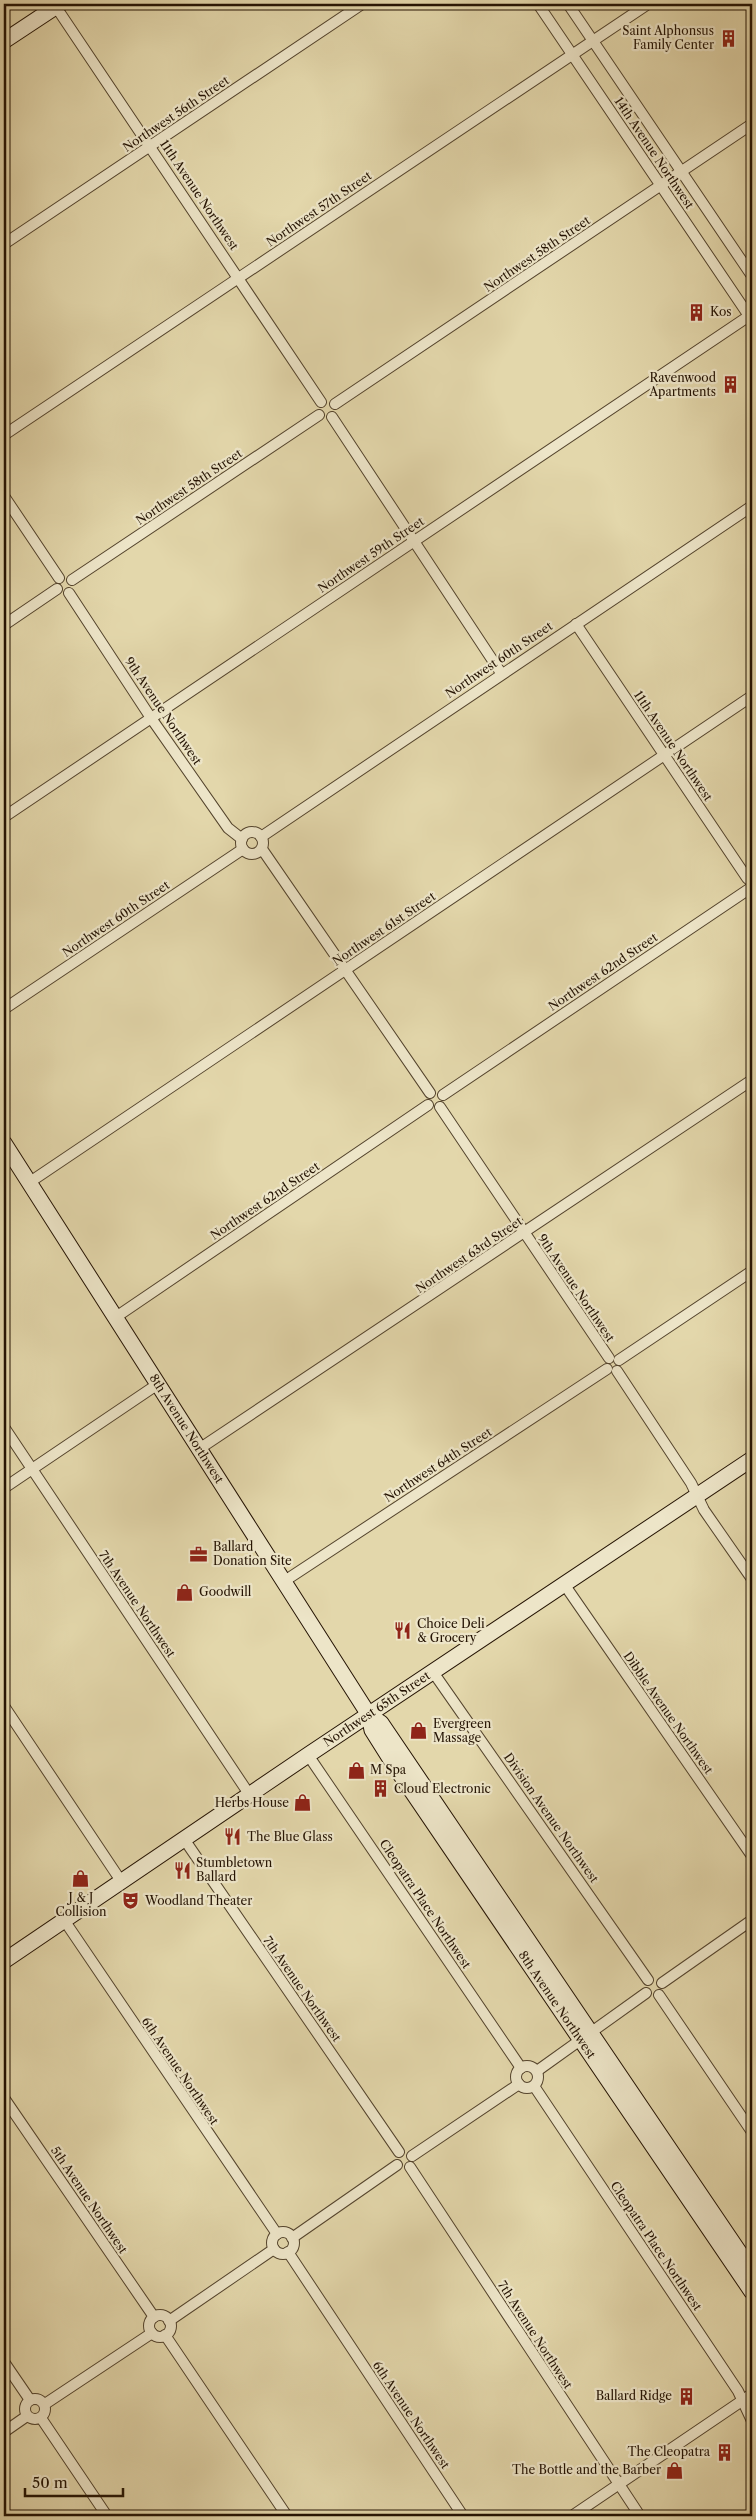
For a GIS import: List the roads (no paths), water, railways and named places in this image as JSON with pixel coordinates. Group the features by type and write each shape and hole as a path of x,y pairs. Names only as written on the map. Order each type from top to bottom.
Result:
{"main road":[{"path":"4,42 57,5"},
{"name":"8th Avenue Northwest","path":"4,1143 369,1714 372,1730 394,1765 752,2271"},
{"name":"Northwest 65th Street","path":"4,1961 249,1794 752,1459"},
{"name":"8th Avenue Northwest","path":"586,2036 752,2292"}],"street":[{"name":"Northwest 56th Street","path":"4,244 362,4"},
{"name":"14th Avenue Northwest","path":"538,4 751,315"},
{"name":"14th Avenue Northwest","path":"568,4 752,276"},
{"name":"Northwest 57th Street","path":"4,435 648,4"},
{"name":"11th Avenue Northwest","path":"57,5 321,402"},
{"name":"Northwest 58th Street","path":"335,404 752,124"},
{"name":"Northwest 59th Street","path":"4,816 751,315"},
{"path":"329,400 335,404 336,412 332,417 327,419 320,415 318,409 321,402 329,400"},
{"name":"Northwest 58th Street","path":"72,580 320,415"},
{"path":"332,417 501,673"},
{"path":"4,496 59,578"},
{"name":"Northwest 60th Street","path":"261,837 501,673 752,506"},
{"path":"64,576 72,580 74,587 69,593 61,593 57,589 56,583 59,578 64,576"},
{"path":"4,626 57,589"},
{"name":"9th Avenue Northwest","path":"69,593 151,718 228,828 242,844"},
{"name":"11th Avenue Northwest","path":"576,624 747,878 752,882"},
{"name":"Northwest 61st Street","path":"30,1182 752,696"},
{"path":"251,834 261,837 264,843 262,849 252,853 242,844 251,834"},
{"name":"Northwest 60th Street","path":"4,1009 242,844"},
{"path":"262,849 430,1093"},
{"name":"Northwest 62nd Street","path":"443,1095 752,887"},
{"name":"Northwest 63rd Street","path":"199,1449 752,1080"},
{"path":"438,1091 443,1095 444,1102 440,1108 434,1109 428,1105 426,1100 430,1093 438,1091"},
{"name":"Northwest 62nd Street","path":"116,1317 428,1105"},
{"name":"9th Avenue Northwest","path":"440,1108 613,1364 704,1510 752,1579"},
{"name":"Northwest 64th Street","path":"284,1582 752,1271"},
{"path":"4,1488 158,1384"},
{"name":"7th Avenue Northwest","path":"4,1427 249,1794"},
{"name":"Dibble Avenue Northwest","path":"564,1584 752,1856"},
{"name":"Division Avenue Northwest","path":"433,1672 648,1980"},
{"path":"4,1706 121,1881"},
{"name":"Cleopatra Place Northwest","path":"308,1755 521,2068"},
{"name":"7th Avenue Northwest","path":"184,1840 399,2152"},
{"name":"6th Avenue Northwest","path":"64,1920 277,2234"},
{"path":"662,1983 752,1920"},
{"path":"653,1978 662,1983 663,1989 659,1995 652,1997 646,1993 644,1986 648,1980 653,1978"},
{"path":"537,2071 646,1993"},
{"path":"659,1995 752,2132"},
{"path":"531,2067 537,2071 538,2078 534,2086 526,2088 518,2084 516,2078 521,2068 531,2067"},
{"path":"412,2156 518,2084"},
{"name":"Cleopatra Place Northwest","path":"534,2086 738,2391 752,2421"},
{"name":"5th Avenue Northwest","path":"4,2098 154,2317"},
{"path":"406,2151 412,2156 413,2162 410,2167 404,2169 397,2165 395,2158 399,2152 406,2151"},
{"path":"292,2238 397,2165"},
{"name":"7th Avenue Northwest","path":"410,2167 640,2516"},
{"path":"286,2233 292,2238 293,2247 288,2252 281,2254 274,2249 272,2241 277,2234 286,2233"},
{"path":"169,2321 274,2249"},
{"name":"6th Avenue Northwest","path":"288,2252 463,2516"},
{"path":"162,2316 169,2321 170,2328 165,2335 157,2337 152,2334 149,2324 154,2317 162,2316"},
{"path":"45,2404 152,2334"},
{"path":"165,2335 287,2516"},
{"path":"4,2362 30,2400"},
{"path":"572,2516 752,2394"},
{"path":"39,2399 45,2404 46,2411 41,2418 33,2419 27,2416 25,2407 30,2400 39,2399"},
{"path":"4,2432 27,2416"},
{"path":"41,2418 107,2516"}],"place":[{"name":"Saint Alphonsus Family Center","path":"728,38"},
{"name":"Kos","path":"696,312"},
{"name":"Ravenwood Apartments","path":"730,385"},
{"name":"Ballard Donation Site","path":"199,1554"},
{"name":"Goodwill","path":"185,1592"},
{"name":"Choice Deli & Grocery","path":"403,1631"},
{"name":"Evergreen Massage","path":"419,1731"},
{"name":"M Spa","path":"356,1770"},
{"name":"Cloud Electronic","path":"380,1789"},
{"name":"Herbs House","path":"303,1803"},
{"name":"The Blue Glass","path":"233,1837"},
{"name":"Stumbletown Ballard","path":"182,1870"},
{"name":"J & J Collision","path":"81,1879"},
{"name":"Woodland Theater","path":"131,1901"},
{"name":"Ballard Ridge","path":"686,2396"},
{"name":"The Cleopatra","path":"724,2452"},
{"name":"The Bottle and the Barber","path":"675,2470"}]}
